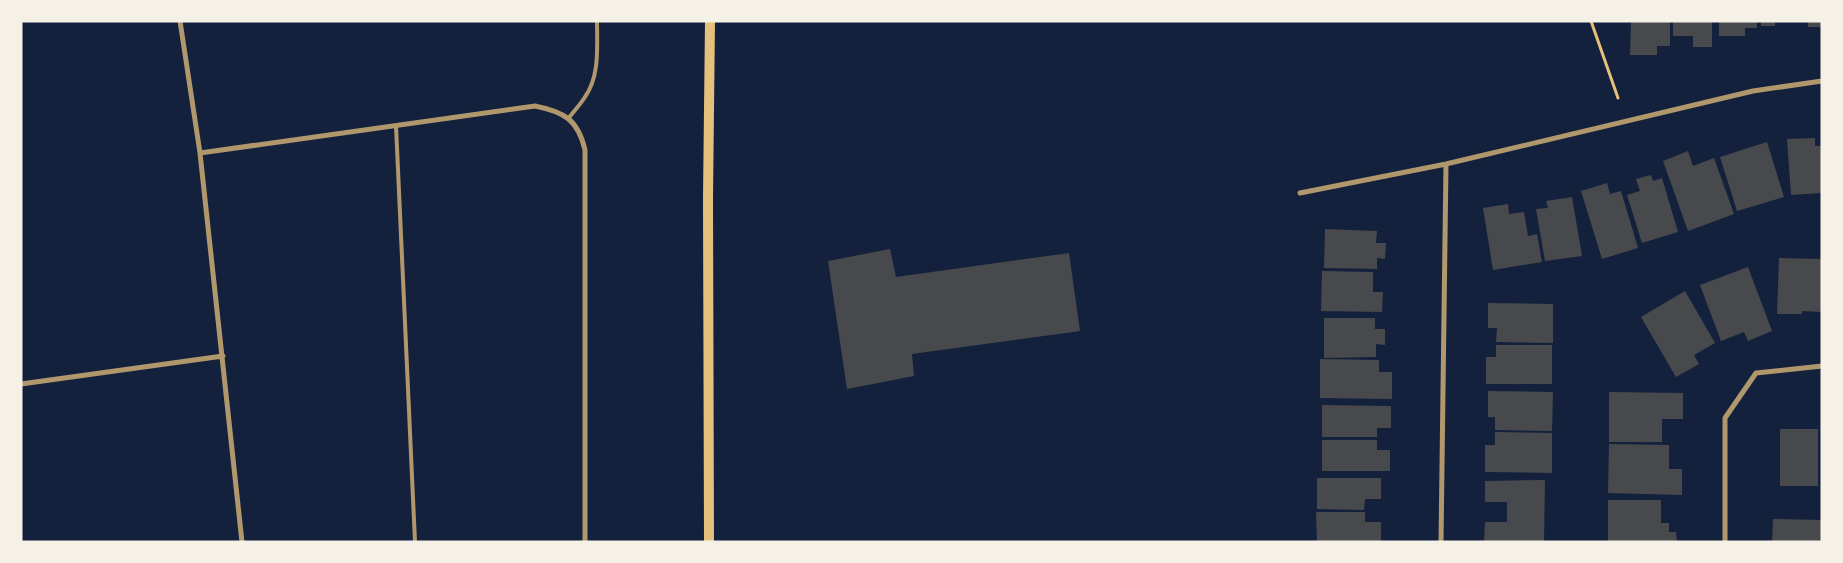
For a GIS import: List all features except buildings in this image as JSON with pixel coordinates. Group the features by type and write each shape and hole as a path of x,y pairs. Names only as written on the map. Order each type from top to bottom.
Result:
{"main road":[{"path":"709,542 708,188 710,21"}],"street":[{"path":"180,21 200,153 242,542"},
{"path":"1300,193 1446,164 1753,91 1822,81"},
{"path":"200,153 535,106 552,110 568,119 580,132 585,150 585,542"},
{"path":"1441,542 1446,164"},
{"path":"21,384 223,356"},
{"path":"1725,542 1724,418 1756,373 1822,366"}],"lane":[{"path":"568,119 586,96 593,82 596,65 597,21"},
{"path":"396,126 415,542"}],"path":[{"path":"1591,21 1618,98"}]}
